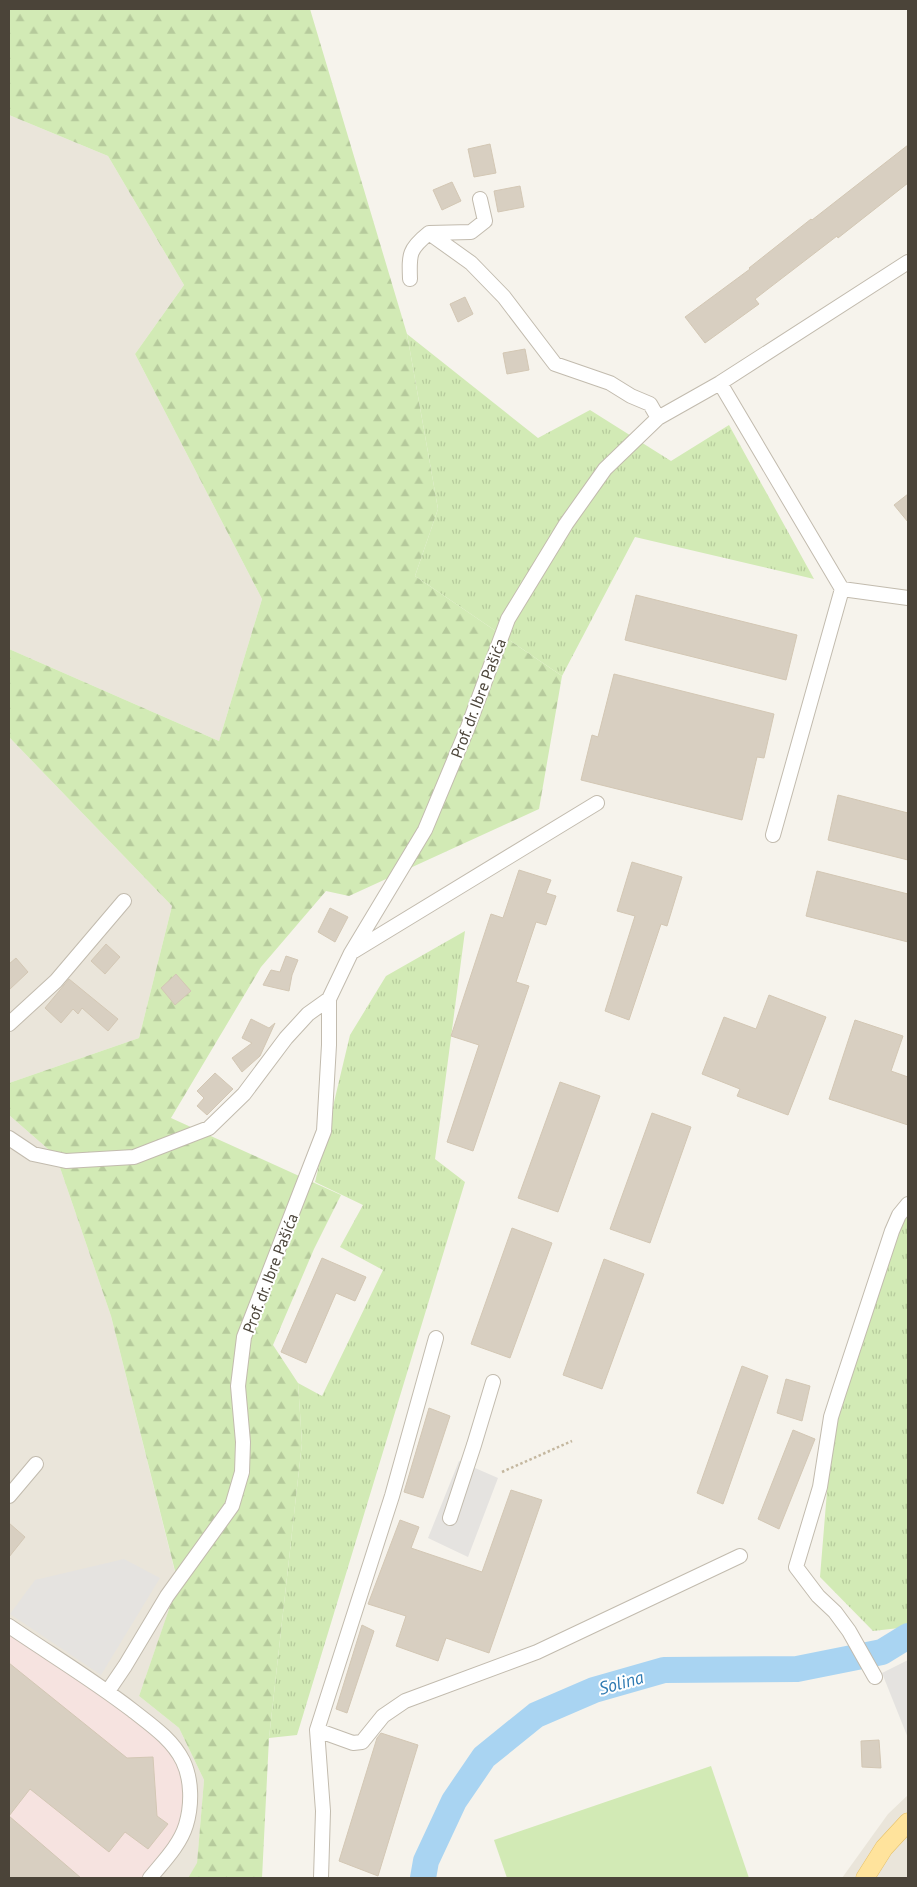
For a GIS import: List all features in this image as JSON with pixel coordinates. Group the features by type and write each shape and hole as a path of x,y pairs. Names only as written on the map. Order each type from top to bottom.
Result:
{"main road":[{"path":"865,1878 884,1848 908,1822"}],"street":[{"path":"410,279 409,255 419,241 429,233 472,232 485,221 480,199"},
{"path":"429,233 472,264 504,297 555,364 610,383 631,396 650,404 658,418"},
{"name":"Prof. dr. Ibre Pašića","path":"108,1691 167,1596 232,1506 242,1472 243,1442 238,1386 244,1337 324,1131 329,1045 329,999 351,953 425,830 468,727 508,618 566,524 605,469 658,418 720,382 908,262"},
{"path":"720,382 842,589 773,835"},
{"path":"842,589 908,598"},
{"path":"351,953 597,803"},
{"path":"9,1024 56,981 124,901"},
{"name":"Prof. dr. Ibre Pašića","path":"9,1138 33,1154 66,1161 134,1157 209,1128 244,1094 286,1038 308,1014 329,999"},
{"path":"875,1677 849,1631 835,1612 818,1596 796,1567 820,1487 831,1417 836,1400 892,1231 899,1214 908,1204"},
{"path":"321,1878 323,1810 317,1730 392,1496 436,1338"},
{"path":"450,1518 492,1382"},
{"path":"9,1496 36,1464"},
{"path":"317,1730 353,1743 362,1742 383,1716 405,1701 537,1652 740,1556"},
{"path":"9,1626 108,1691 163,1735 183,1760 188,1774 190,1800 186,1824 172,1850 150,1878"}],"path":[{"path":"502,1472 572,1441"}],"shaded area":[{"path":"9,115 108,156 184,285 135,354 262,599 219,741 9,649"},
{"path":"9,737 172,906 139,1038 9,1083"},
{"path":"9,1115 56,1156 111,1316 178,1584 139,1696 179,1728 204,1780 197,1864 188,1878 9,1878"},
{"path":"459,1461 498,1478 468,1557 428,1538"},
{"path":"124,1559 160,1578 101,1675 10,1614 35,1580"},
{"path":"9,1626 108,1691 183,1761 188,1812 150,1878 9,1878"},
{"path":"908,1660 908,1738 882,1673"},
{"path":"908,1795 908,1878 842,1878 888,1814"}],"green space":[{"path":"9,9 310,9 407,334 438,509 415,576 562,676 539,809 349,896 326,891 261,967 171,1118 341,1195 314,1249 273,1345 298,1383 302,1443 269,1738 262,1878 188,1878 197,1863 204,1780 179,1728 139,1696 178,1583 111,1316 56,1156 9,1115 9,1083 139,1038 172,906 9,737 9,649 219,741 262,599 135,354 184,285 108,156 9,115"},
{"path":"407,334 538,438 590,410 671,461 729,425 814,579 635,537 562,676 415,576 438,509"},
{"path":"465,931 435,1159 465,1182 297,1735 269,1738 302,1443 298,1383 322,1396 383,1270 340,1247 363,1205 315,1182 350,1035 386,976"},
{"path":"908,1215 908,1627 873,1631 820,1577 832,1430 903,1220"},
{"path":"711,1766 749,1878 507,1878 494,1840"}],"building":[{"path":"490,144 496,173 474,177 468,149"},
{"path":"908,145 908,183 838,238 837,236 755,299 759,304 705,343 685,317 750,269 811,219"},
{"path":"452,182 461,201 442,210 433,190"},
{"path":"520,186 524,207 498,212 494,191"},
{"path":"465,297 473,314 458,322 450,304"},
{"path":"525,349 529,370 507,374 503,353"},
{"path":"908,494 908,522 894,505"},
{"path":"636,595 797,635 786,680 625,640"},
{"path":"614,674 774,714 764,758 757,757 742,820 581,780 592,735 598,737"},
{"path":"838,795 908,813 908,860 828,840"},
{"path":"632,862 682,877 667,926 661,924 629,1020 605,1011 635,916 617,911"},
{"path":"519,870 551,880 546,893 556,896 546,925 536,922 516,982 529,986 473,1151 447,1142 479,1045 451,1036 491,914 503,918"},
{"path":"817,871 908,894 908,942 806,916"},
{"path":"330,908 348,917 335,942 318,932"},
{"path":"106,944 120,957 105,974 91,961"},
{"path":"286,956 298,960 292,975 289,991 263,985 271,970 280,972"},
{"path":"16,958 28,972 9,990 9,964"},
{"path":"176,974 191,991 175,1005 161,988"},
{"path":"69,979 118,1019 108,1031 82,1008 78,1014 73,1009 61,1023 45,1008"},
{"path":"769,995 826,1017 788,1115 737,1096 740,1089 702,1074 724,1017 756,1029"},
{"path":"251,1019 269,1028 275,1023 260,1056 242,1072 232,1058 252,1043 242,1038"},
{"path":"855,1020 903,1036 891,1071 908,1077 908,1125 829,1099"},
{"path":"215,1073 233,1089 207,1115 197,1106 204,1098 197,1091"},
{"path":"560,1082 600,1096 558,1212 518,1198"},
{"path":"652,1113 691,1127 650,1243 610,1229"},
{"path":"512,1228 552,1243 510,1358 471,1344"},
{"path":"322,1258 366,1277 355,1301 336,1293 306,1363 281,1352"},
{"path":"604,1259 644,1274 602,1389 563,1375"},
{"path":"742,1366 768,1376 723,1504 697,1493"},
{"path":"786,1379 810,1386 802,1421 777,1413"},
{"path":"429,1408 450,1416 423,1498 404,1492"},
{"path":"793,1430 815,1439 779,1529 758,1519"},
{"path":"511,1490 542,1500 489,1653 446,1638 438,1661 396,1646 406,1616 368,1604 400,1520 419,1527 411,1548 482,1572"},
{"path":"9,1523 25,1537 9,1557"},
{"path":"362,1625 374,1631 347,1713 336,1709"},
{"path":"9,1663 127,1758 153,1757 157,1816 168,1824 148,1849 125,1832 109,1852 30,1789 9,1816"},
{"path":"381,1733 418,1745 378,1876 339,1861 377,1738"},
{"path":"879,1740 881,1768 862,1767 861,1741"},
{"path":"9,1816 81,1878 9,1878"}],"waterway":[{"name":"Solina","path":"423,1878 426,1861 454,1801 484,1757 536,1715 594,1690 664,1670 797,1669 882,1652 908,1636"}]}
